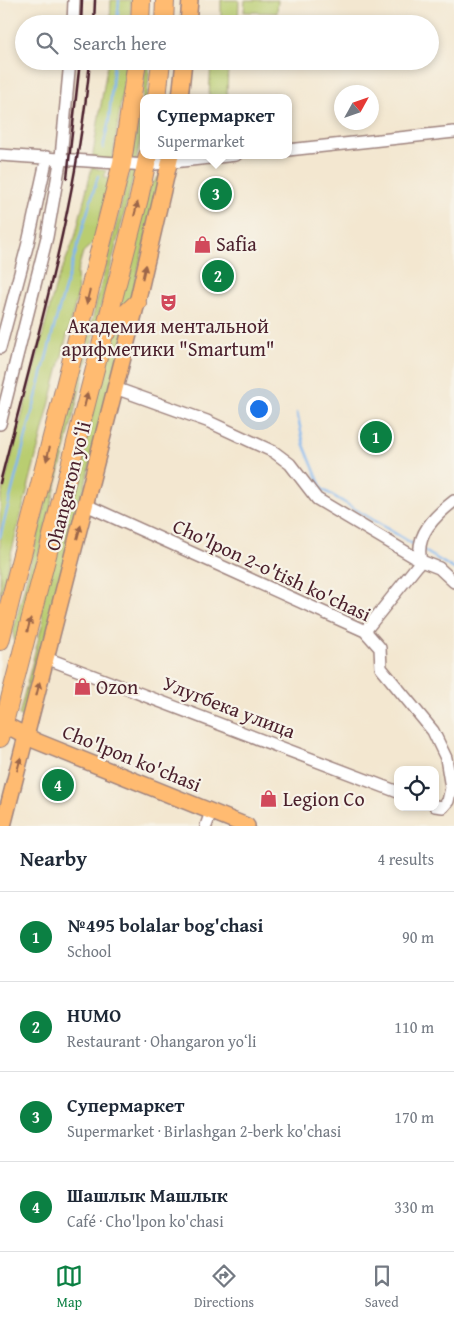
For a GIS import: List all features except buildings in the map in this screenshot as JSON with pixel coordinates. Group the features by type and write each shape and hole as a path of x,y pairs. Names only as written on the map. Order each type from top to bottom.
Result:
{"highway":[{"path":"140,15 141,0"},
{"path":"164,15 165,0"},
{"name":"Ohangaron yoʻli","path":"0,641 122,163 136,70"},
{"path":"157,94 159,70"},
{"name":"Ohangaron yoʻli","path":"1,728 147,160"},
{"path":"103,335 137,304"}],"main road":[{"path":"189,15 190,0"},
{"path":"180,94 183,70"},
{"name":"Ohangaron yoʻli","path":"3,826 137,304 170,159"},
{"name":"Cho'lpon ko'chasi","path":"1,728 26,736 208,819 247,826"}],"street":[{"path":"73,15 74,0"},
{"path":"0,424 46,243 61,157 69,70"},
{"path":"292,150 454,132"},
{"path":"0,155 61,157 122,163 170,159"},
{"path":"0,348 47,157"},
{"path":"11,304 30,308"},
{"path":"114,388 207,421 274,452 290,464 317,499 420,551 454,582"},
{"path":"365,631 420,551 435,516 454,501"},
{"name":"Cho'lpon 2-o'tish ko'chasi","path":"86,504 365,631 380,648 381,668 433,731 446,758 451,788 448,801 439,806"},
{"name":"Улугбека улица","path":"46,658 394,790"}],"green space":[{"path":"111,0 131,0 130,15 110,15"},
{"path":"221,0 239,0 238,15 221,15"},
{"path":"245,0 278,0 277,13 244,12"},
{"path":"107,70 126,70 112,164 92,160"},
{"path":"145,70 149,70 147,94 143,94"},
{"path":"211,70 228,70 227,94 209,94"},
{"path":"140,115 140,140 133,178 5,689 3,688 15,645 13,632 128,178"},
{"path":"92,167 106,171 104,178 110,178 94,242 83,252 77,273 78,293 0,597 0,501 55,287 75,237"},
{"path":"162,173 130,303 115,315 150,186"},
{"path":"127,322 25,719 19,715 43,621 40,606 111,333"}],"waterway":[{"path":"118,15 119,0"},
{"path":"103,148 109,120 113,70"},
{"path":"0,537 57,316 98,176"},
{"path":"297,413 304,445 322,489 416,546"},
{"path":"423,550 454,569"}],"railway":[{"path":"81,15 82,0"},
{"path":"94,15 95,0"},
{"path":"67,178 79,70"},
{"path":"0,483 65,221 84,115 89,70"}],"place":[{"name":"Супермаркет","path":"216,194"},
{"name":"Safia","path":"202,244"},
{"name":"HUMO","path":"218,276"},
{"name":"Академия ментальной арифметики \"Smartum\"","path":"168,302"},
{"name":"№495 bolalar bog'chasi","path":"376,437"},
{"name":"Ozon","path":"82,687"},
{"name":"Шашлык Машлык","path":"58,785"},
{"name":"Legion Co","path":"269,799"}]}
